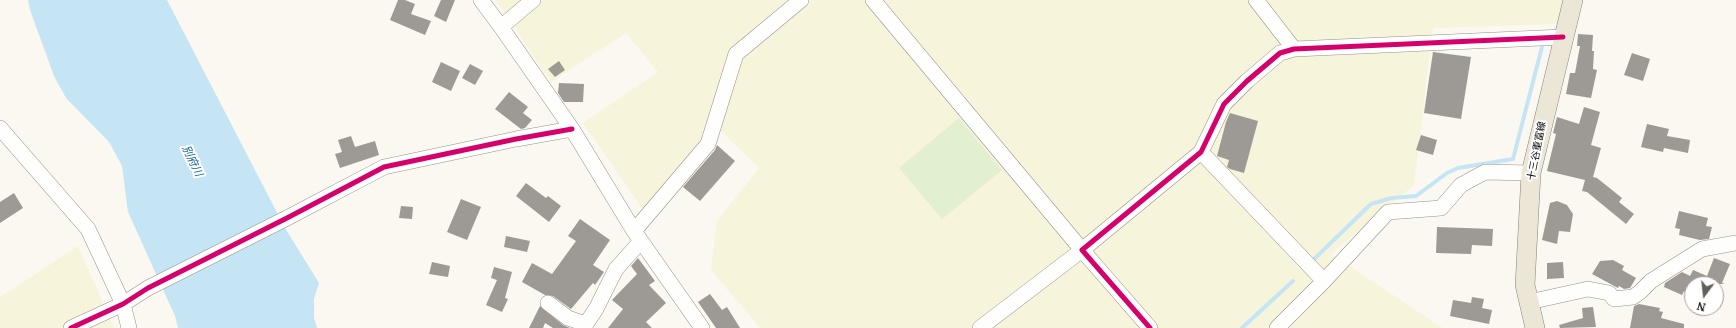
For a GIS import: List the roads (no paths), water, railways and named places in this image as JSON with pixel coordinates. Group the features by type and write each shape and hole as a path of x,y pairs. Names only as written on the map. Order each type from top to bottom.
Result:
{"main road":[{"name":"十三谷重富線","path":"1535,328 1525,285 1531,173 1573,0"}],"street":[{"path":"481,0 572,129 637,236 702,328"},
{"path":"501,27 533,0"},
{"path":"548,303 568,318 586,324 596,309 616,269 637,236 708,144 736,54 801,0"},
{"path":"873,0 1082,250 1150,328"},
{"path":"1256,0 1294,49"},
{"path":"980,328 1082,250 1201,152 1224,104 1247,81 1280,53 1294,49 1563,37"},
{"path":"0,128 88,228 123,304 129,328"},
{"path":"71,328 123,304 148,288 384,167 516,139 572,129"},
{"path":"1201,152 1324,281"},
{"path":"1277,328 1324,281 1388,212 1441,208 1461,185 1485,172 1531,173"},
{"path":"1529,302 1588,289 1609,293 1614,299 1633,297 1651,281 1702,249 1736,243"}],"water":[{"name":"別府川","path":"28,0 167,0 285,228 319,283 314,299 314,318 317,328 178,328 175,316 128,212 122,166 109,142 66,98 54,76 30,10"}],"waterway":[{"path":"1311,262 1371,204 1391,198 1416,196 1447,173 1458,168 1513,159 1542,47"},
{"path":"1242,328 1293,281"}]}
